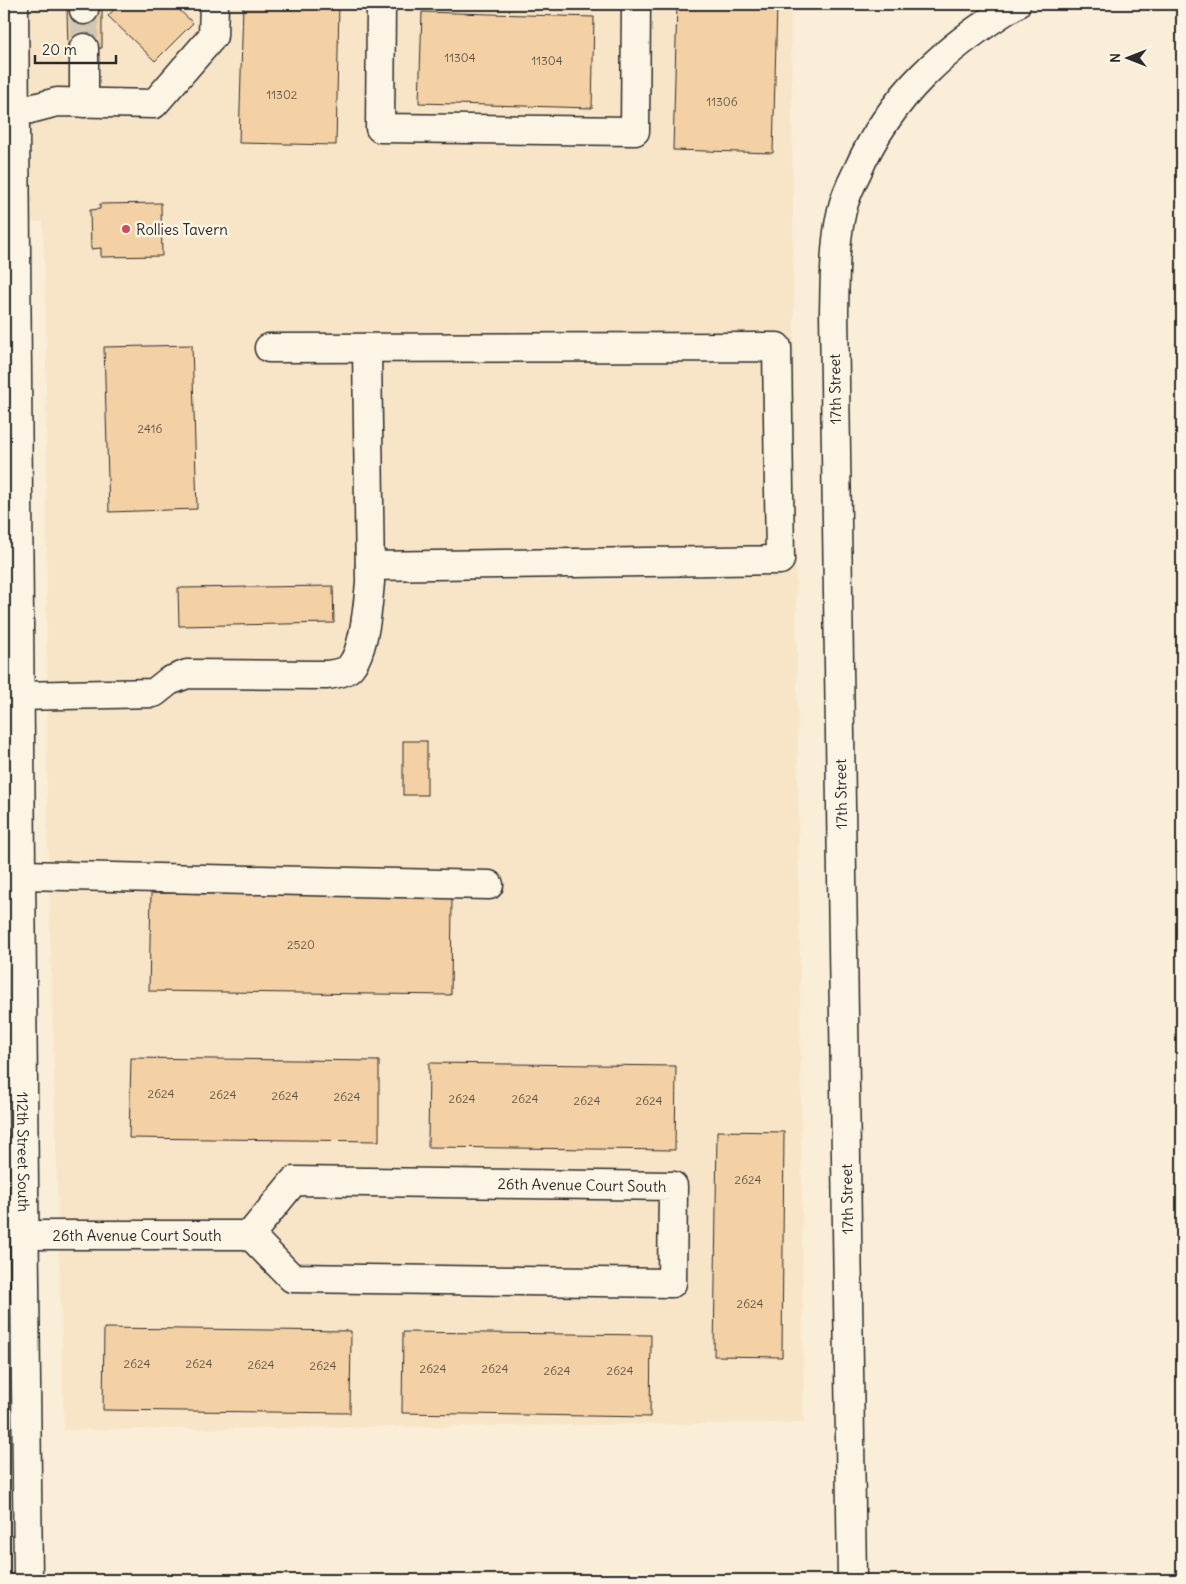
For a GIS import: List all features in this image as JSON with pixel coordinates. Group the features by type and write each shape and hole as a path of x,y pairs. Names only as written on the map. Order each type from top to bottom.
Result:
{"street":[{"name":"112th Street South","path":"14,4 10,113 21,875 13,988 25,1235 28,1580"},
{"path":"10,113 57,102 154,104 213,36 214,4"},
{"path":"381,4 380,128 635,131 636,4"},
{"name":"17th Street","path":"852,1580 834,312 836,240 842,208 864,156 878,129 897,103 954,46 981,25 1016,4"},
{"path":"84,48 84,102"},
{"path":"269,348 777,347 780,560 370,566"},
{"path":"19,696 154,693 169,682 187,674 326,675 339,674 351,667 359,652 366,618 370,566 367,348"},
{"path":"21,875 488,885"},
{"name":"26th Avenue Court South","path":"25,1235 250,1235 292,1278 672,1283 673,1186 294,1181 250,1235"}],"shaded area":[{"path":"4,4 791,4 804,1423 64,1430 47,825 46,343 43,222 4,223"}],"building":[{"path":"119,4 173,4 193,23 155,61 108,16"},
{"path":"243,4 339,4 336,145 239,143"},
{"path":"677,4 777,4 773,153 673,150"},
{"path":"67,10 102,10 102,48 68,49"},
{"path":"422,12 594,17 592,108 419,103"},
{"name":"Rollies Tavern","path":"161,203 162,256 101,257 101,248 91,249 90,210 100,209 100,204"},
{"path":"192,345 197,509 109,512 104,347"},
{"path":"333,586 334,623 179,626 178,588"},
{"path":"403,741 427,741 427,795 403,795"},
{"path":"151,893 452,897 451,995 149,991"},
{"path":"131,1058 379,1061 379,1141 129,1138"},
{"path":"429,1063 676,1066 675,1150 428,1147"},
{"path":"717,1131 784,1132 782,1357 714,1356"},
{"path":"104,1328 351,1331 350,1413 103,1410"},
{"path":"403,1332 651,1335 650,1417 402,1413"}],"tunnel":[{"path":"84,10 84,48"}],"place":[{"name":"Rollies Tavern","path":"126,229"}]}
